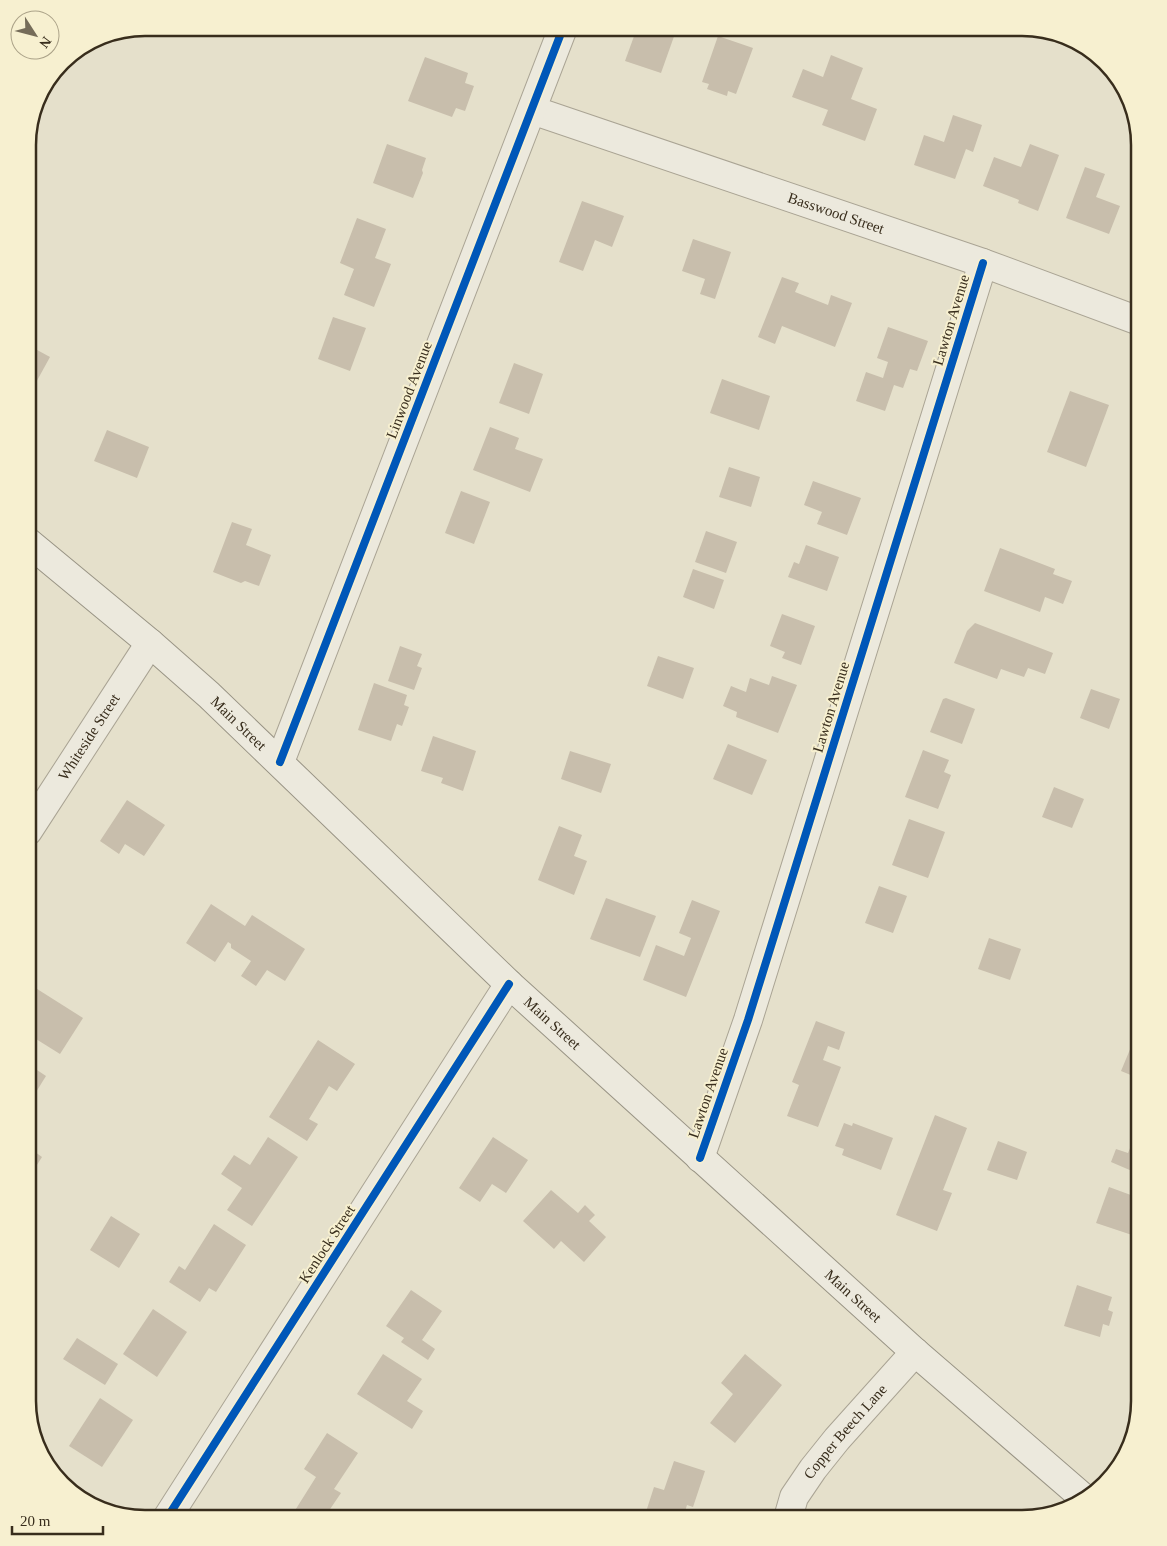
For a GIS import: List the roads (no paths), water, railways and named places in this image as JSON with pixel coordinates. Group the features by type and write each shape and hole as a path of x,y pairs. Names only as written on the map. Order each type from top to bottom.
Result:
{"street":[{"name":"Linwood Avenue","path":"280,762 560,36"},
{"name":"Basswood Street","path":"532,110 983,263 1131,318"},
{"name":"Lawton Avenue","path":"700,1158 748,1020 983,263"},
{"name":"Main Street","path":"36,549 150,643 209,695 509,984 915,1352 1078,1493"},
{"name":"Whiteside Street","path":"36,819 150,643"},
{"name":"Kenlock Street","path":"172,1510 509,984"},
{"name":"Copper Beech Lane","path":"790,1510 794,1497 813,1469 837,1439 915,1352"}]}
